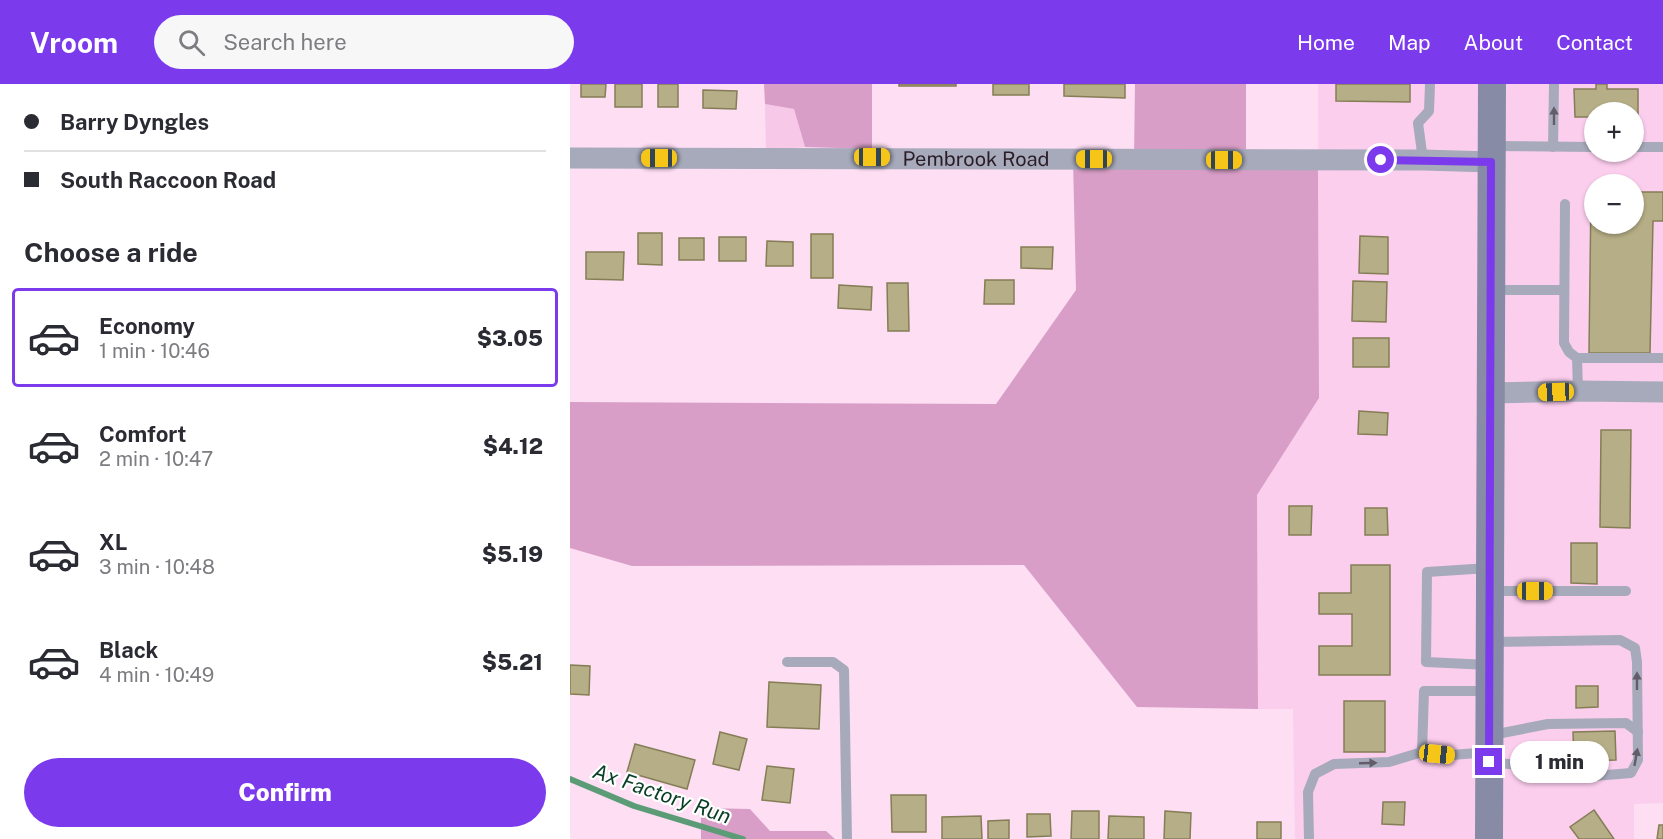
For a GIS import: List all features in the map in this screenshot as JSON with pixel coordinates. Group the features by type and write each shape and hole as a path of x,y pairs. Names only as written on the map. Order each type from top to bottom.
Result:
{"street":[{"path":"1489,839 1492,84"},
{"name":"Pembrook Road","path":"570,158 1423,160 1491,154"},
{"path":"1491,393 1663,392"}],"lane":[{"path":"1423,160 1418,123 1429,111 1430,84"},
{"path":"1553,147 1554,84"},
{"path":"1491,154 1553,147 1584,147"},
{"path":"1644,147 1663,147"},
{"path":"1565,204 1564,344 1569,352 1577,358 1663,358"},
{"path":"1491,290 1564,290"},
{"path":"1577,358 1578,391"},
{"path":"1489,666 1426,662 1427,572 1490,580 1626,591"},
{"path":"1422,752 1424,692 1489,666 1620,640 1635,648 1638,759 1631,773 1570,778 1544,777 1528,766 1489,750"},
{"path":"787,662 833,662 844,670 847,839"},
{"path":"1309,839 1308,792 1315,774 1334,764 1389,762 1422,752 1452,755 1489,750 1548,724 1626,723 1638,732"}],"shaded area":[{"path":"764,84 872,84 872,149 805,147 794,109 765,104"},
{"path":"1135,84 1246,84 1246,160 1318,160 1319,398 1257,495 1258,709 1137,707 1024,565 632,566 570,548 570,402 996,404 1076,290 1073,159 1134,159"},
{"path":"1318,84 1663,84 1663,803 1634,804 1634,839 1295,839 1293,709 1258,709 1257,495 1319,398"},
{"path":"765,104 794,109 805,147 766,151"},
{"path":"701,808 750,809 770,831 826,831 835,839 701,839"}],"building":[{"path":"581,84 606,84 605,97 581,97"},
{"path":"615,84 642,84 642,107 615,107"},
{"path":"658,84 678,84 678,107 658,107"},
{"path":"899,84 956,84 956,86 899,86"},
{"path":"993,84 1029,84 1029,95 993,95"},
{"path":"1064,84 1125,84 1125,98 1064,96"},
{"path":"1336,84 1410,84 1410,102 1336,101"},
{"path":"1596,84 1607,84 1607,89 1638,89 1638,102 1584,102 1584,117 1575,117 1574,89 1596,89"},
{"path":"703,90 737,91 736,109 703,108"},
{"path":"1644,192 1663,192 1663,221 1653,221 1650,353 1589,353 1590,234 1644,234"},
{"path":"638,233 662,233 662,265 638,264"},
{"path":"811,234 833,234 833,278 811,278"},
{"path":"1360,236 1388,237 1388,274 1359,273"},
{"path":"719,237 746,237 746,261 719,261"},
{"path":"679,238 704,238 704,260 679,260"},
{"path":"767,241 793,242 793,266 766,266"},
{"path":"1021,247 1053,247 1052,269 1021,268"},
{"path":"586,252 624,252 623,280 586,279"},
{"path":"985,280 1014,280 1014,304 984,304"},
{"path":"1353,281 1387,282 1386,322 1352,321"},
{"path":"887,283 908,283 909,331 888,331"},
{"path":"839,285 872,287 871,310 838,308"},
{"path":"1353,338 1389,338 1389,367 1353,367"},
{"path":"1359,411 1388,413 1387,435 1358,434"},
{"path":"1601,430 1631,430 1630,528 1600,527"},
{"path":"1289,506 1312,506 1311,535 1289,535"},
{"path":"1365,508 1387,508 1388,535 1365,535"},
{"path":"1571,543 1597,543 1597,584 1571,583"},
{"path":"1351,565 1390,565 1390,675 1319,675 1319,646 1352,646 1352,614 1319,614 1319,593 1351,593"},
{"path":"570,665 590,666 589,695 570,694"},
{"path":"769,682 821,685 819,729 767,727"},
{"path":"1576,686 1598,686 1598,707 1576,708"},
{"path":"1344,701 1385,701 1385,752 1344,752"},
{"path":"1615,731 1616,760 1574,761 1573,732"},
{"path":"720,732 747,739 739,770 713,764"},
{"path":"635,744 695,760 687,789 627,772"},
{"path":"767,766 794,769 790,803 762,800"},
{"path":"891,795 926,795 926,832 892,832"},
{"path":"1383,802 1405,802 1404,825 1382,824"},
{"path":"1594,810 1614,839 1579,839 1570,827"},
{"path":"1072,811 1099,811 1099,839 1071,839"},
{"path":"1165,811 1191,813 1190,839 1164,839"},
{"path":"1027,814 1050,814 1051,836 1027,837"},
{"path":"981,816 982,839 942,839 942,817"},
{"path":"1109,816 1144,817 1144,839 1108,839"},
{"path":"1009,820 1009,839 988,839 988,821"},
{"path":"1257,822 1281,822 1281,839 1257,839"},
{"path":"1659,825 1663,825 1663,839 1657,839"}],"waterway":[{"name":"Ax Factory Run","path":"570,779 634,806 743,839"}],"route":[{"path":"1381,160 1491,162 1489,762"}]}
